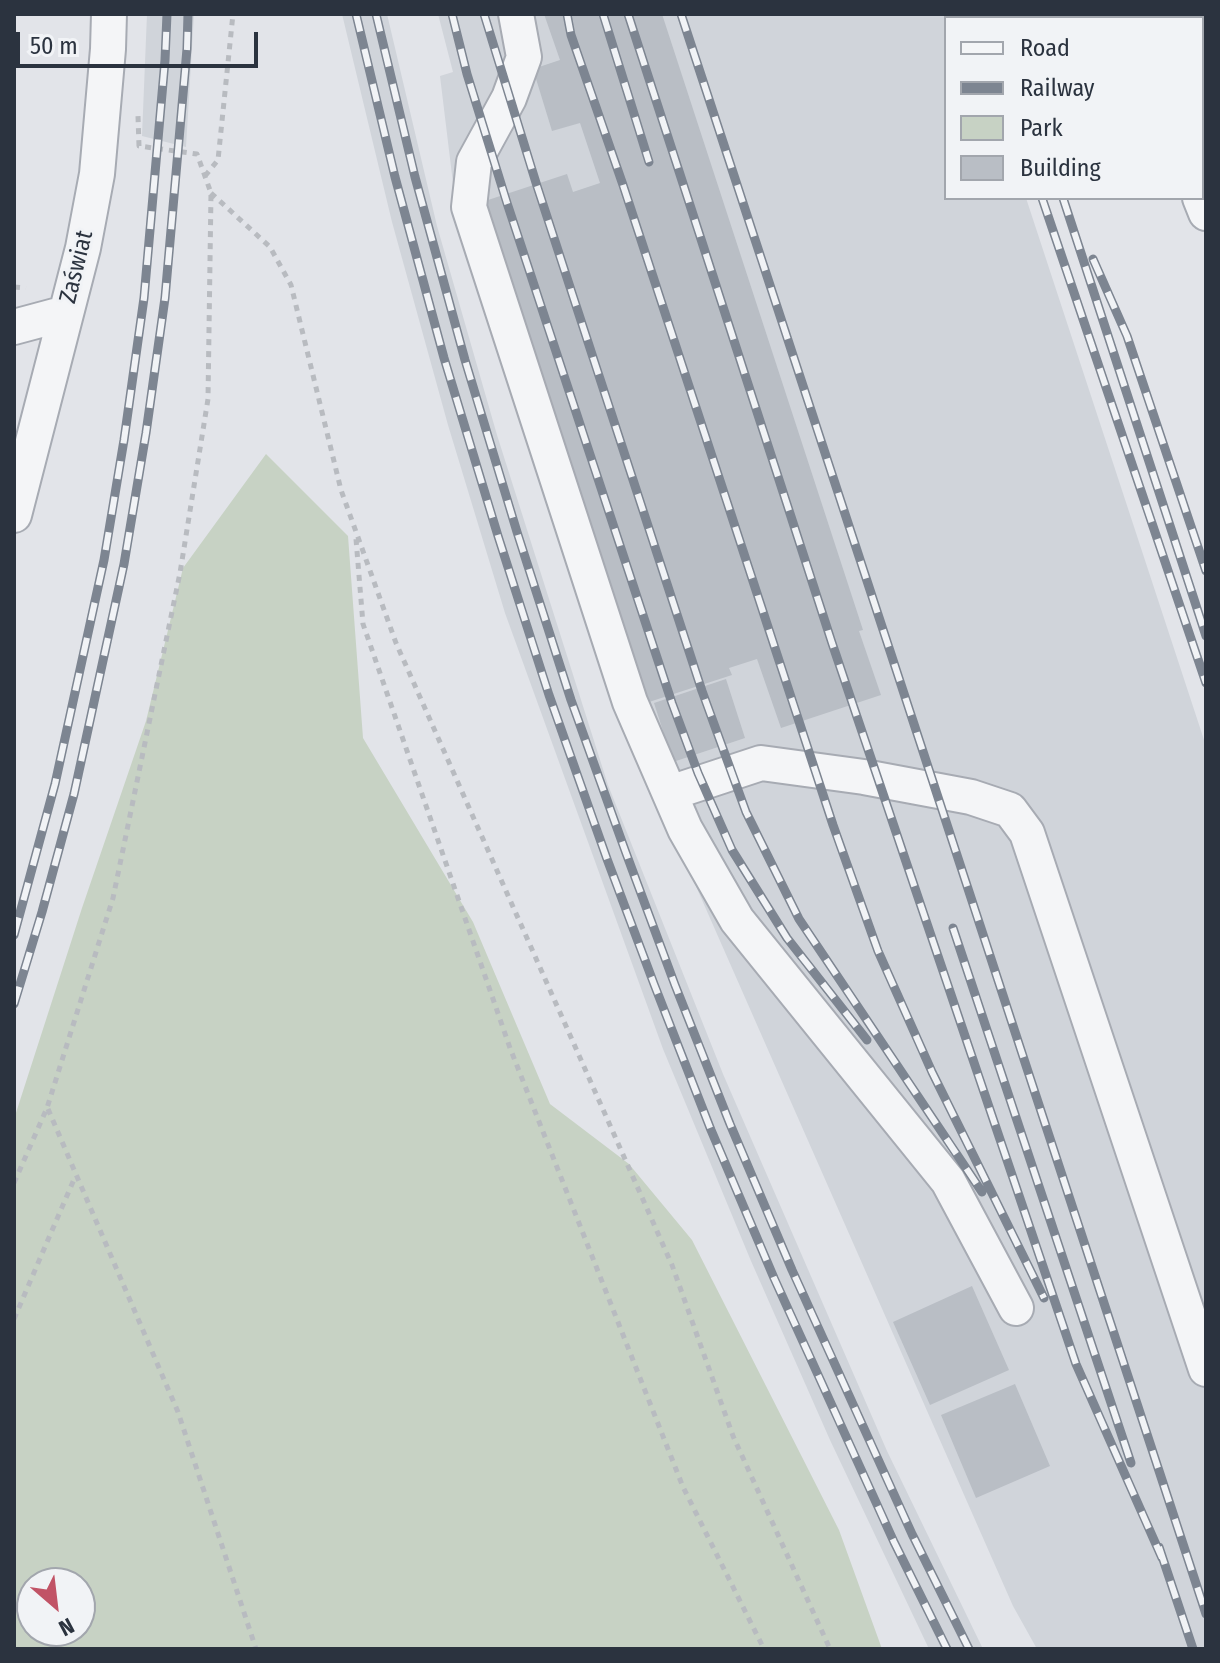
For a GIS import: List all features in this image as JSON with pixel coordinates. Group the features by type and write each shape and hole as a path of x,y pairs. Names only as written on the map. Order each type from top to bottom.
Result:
{"street":[{"name":"Zaświat","path":"14,515 83,248 97,174 109,14"},
{"path":"516,14 524,57 509,98 474,162 469,207 630,702 685,829 737,920 948,1181 1016,1308"},
{"path":"14,327 66,313"},
{"path":"670,793 761,763 971,797 1010,810 1027,833 1206,1369"}],"path":[{"path":"205,176 218,160 233,14"},
{"path":"14,1183 47,1108 113,898 180,573 208,399 211,193 197,154 139,146 137,102"},
{"path":"211,193 270,247 291,285 341,490 396,643 672,1265 733,1436 830,1649"},
{"path":"355,530 363,624 510,1048 683,1487 764,1649"},
{"path":"47,1108 178,1412 256,1649"},
{"path":"14,1319 76,1175"}],"shaded area":[{"path":"147,14 194,14 186,147 142,136"},
{"path":"342,14 387,14 437,226 497,435 608,785 723,1074 887,1451 983,1649 929,1649 830,1440 663,1049 505,613 448,425 392,222"},
{"path":"438,14 966,16 944,16 944,200 1027,200 1206,746 1206,1649 1037,1649 1013,1606 617,707 456,208 440,76 453,72"}],"green space":[{"path":"1206,14 1206,129 1204,16 1154,16"},
{"path":"266,454 348,536 363,738 473,922 550,1104 629,1164 692,1240 839,1530 882,1649 14,1649 14,1119 146,721 183,568"}],"building":[{"path":"544,14 662,14 863,630 859,631 881,695 781,728 757,659 729,668 732,675 649,702 485,201 567,174 573,192 600,183 580,123 552,131 533,69 560,60"},
{"path":"726,679 745,738 673,762 654,703"},
{"path":"972,1286 1009,1370 930,1405 893,1322"},
{"path":"1015,1384 1050,1466 976,1498 941,1415"}],"railway":[{"path":"14,935 55,784 104,560 124,440 144,298 167,14"},
{"path":"14,1004 74,794 124,564 165,298 188,14"},
{"path":"356,14 395,177 444,358 549,695 607,859 711,1130 774,1278 894,1542 947,1649"},
{"path":"376,14 415,177 465,360 571,700 626,853 730,1124 792,1270 912,1534 969,1649"},
{"path":"452,14 507,203 672,703 698,773 732,850 787,938 867,1040"},
{"path":"484,14 702,691 746,812 799,919 982,1192"},
{"path":"567,14 571,35 833,825 878,951 932,1072 1044,1298"},
{"path":"603,14 649,162"},
{"path":"628,14 832,643 1076,1364 1162,1558"},
{"path":"681,14 1206,1614"},
{"path":"1043,200 1206,683"},
{"path":"1064,200 1206,636"},
{"path":"1093,259 1127,336 1206,571"},
{"path":"953,928 1131,1463"},
{"path":"1159,1547 1193,1649"}]}
